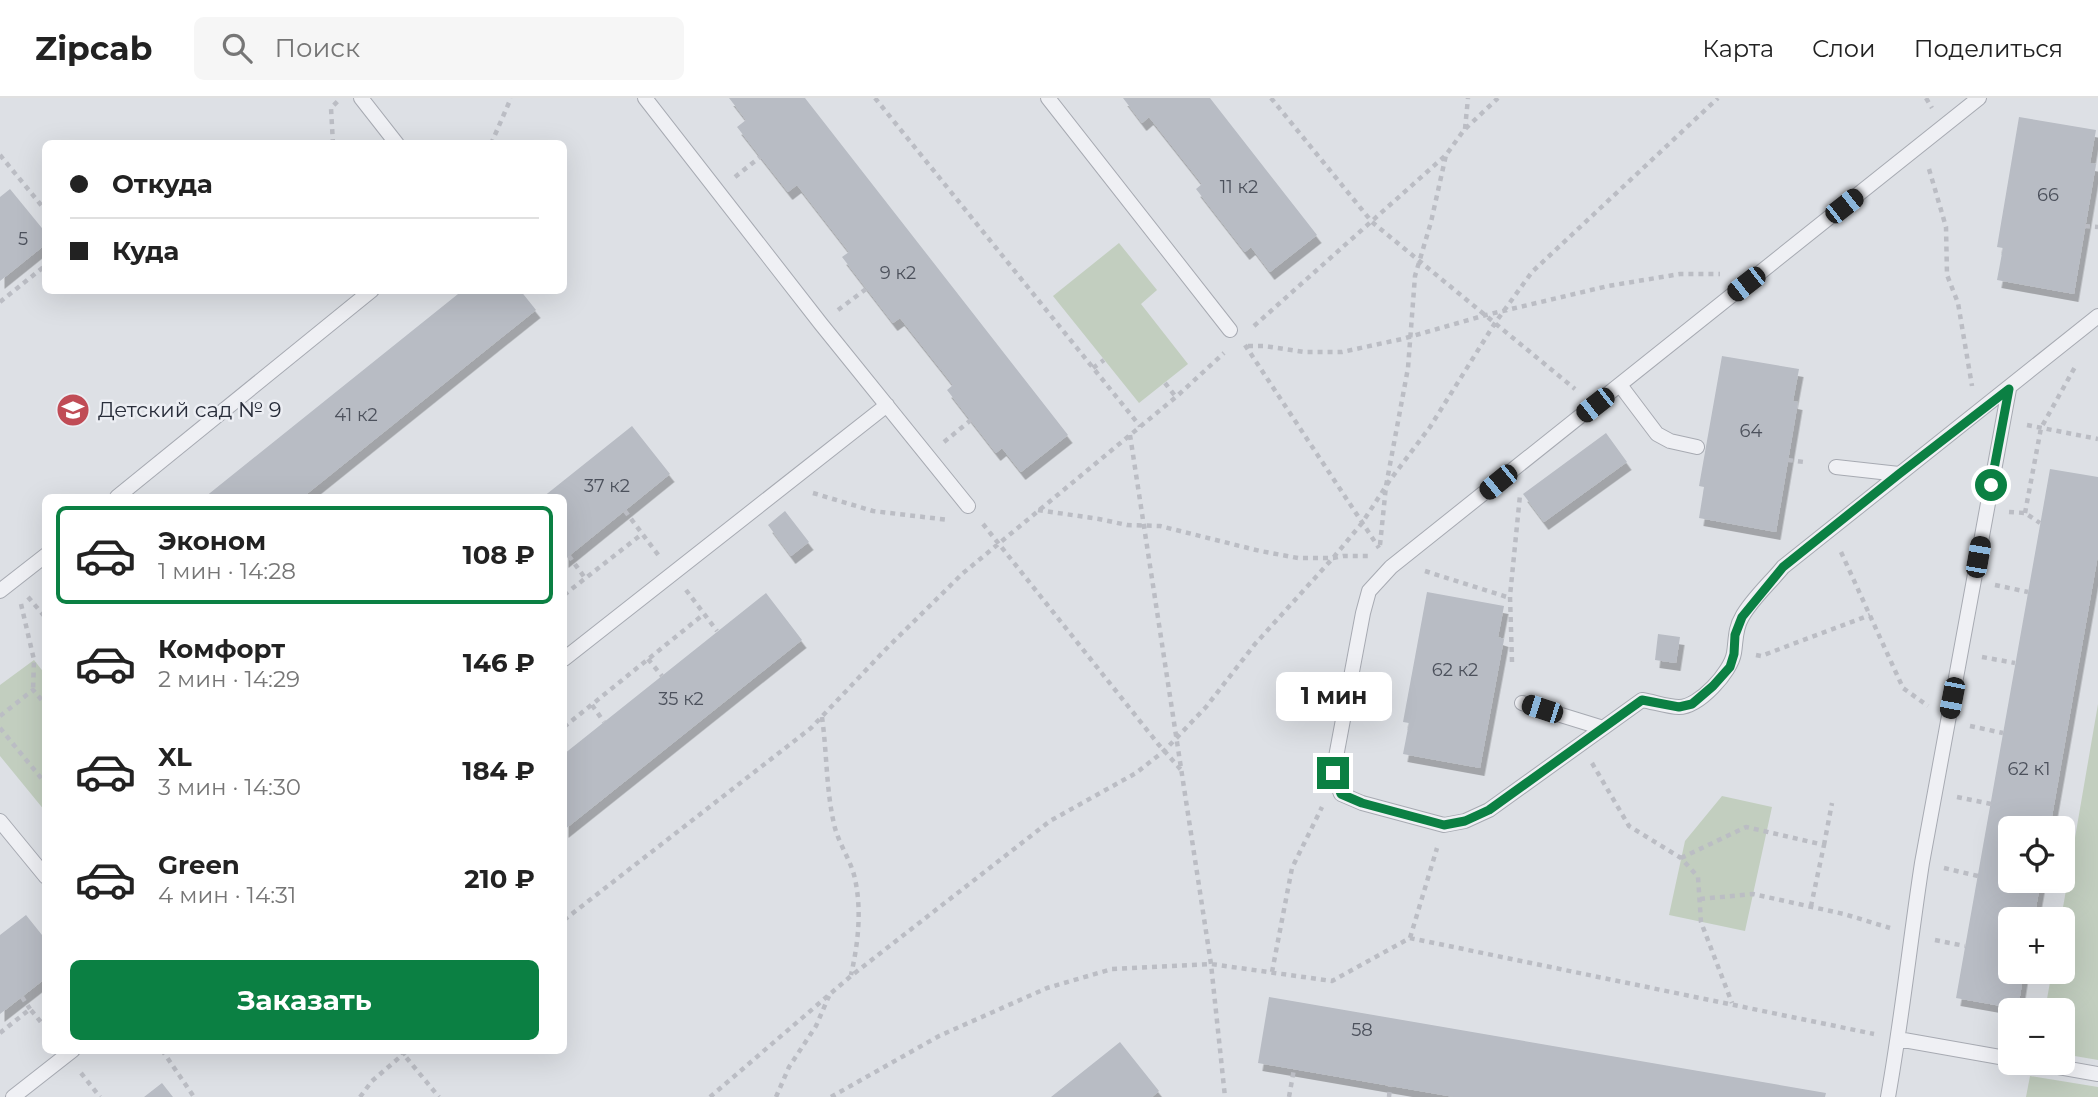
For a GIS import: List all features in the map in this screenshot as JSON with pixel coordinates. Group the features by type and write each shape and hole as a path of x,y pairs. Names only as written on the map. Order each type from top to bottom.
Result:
{"lane":[{"path":"361,98 394,140"},
{"path":"645,98 821,324 968,506"},
{"path":"1048,98 1235,334"},
{"path":"1979,98 1517,467 1392,561 1368,592 1363,613 1333,773 1341,794 1444,825 1465,821 1489,810 1642,700 1679,707 1692,704 1730,667 1735,635 1742,617 1783,567 2098,316"},
{"path":"121,494 367,294"},
{"path":"1620,385 1657,434 1670,442 1697,447"},
{"path":"1888,1097 1922,863 2009,389"},
{"path":"567,657 887,405"},
{"path":"1836,467 1899,474"},
{"path":"0,591 42,558"},
{"path":"1522,703 1603,728"},
{"path":"0,821 42,872"},
{"path":"1898,1039 1998,1057"},
{"path":"13,1097 68,1054"},
{"path":"2075,1070 2098,1074"}],"path":[{"path":"332,140 331,108 340,98"},
{"path":"493,140 511,98"},
{"path":"875,98 1140,426"},
{"path":"1271,98 1372,222 1595,405"},
{"path":"1464,130 1468,98"},
{"path":"1249,331 1446,155 1464,130 1498,98"},
{"path":"710,1097 851,976 1050,821 1116,785 1164,751 1206,707 1255,644 1362,523 1430,426 1503,311 1532,272 1718,98"},
{"path":"1922,144 1946,227 1947,275 1958,303 1976,414"},
{"path":"0,155 42,206"},
{"path":"1380,549 1386,486 1408,368 1415,276 1432,222 1446,155"},
{"path":"719,191 760,157"},
{"path":"2085,226 2098,227"},
{"path":"0,302 42,268"},
{"path":"1246,346 1304,352 1342,352 1608,286 1681,274 1728,275 1746,284"},
{"path":"821,324 866,289"},
{"path":"1235,334 1246,346 1362,523 1392,561"},
{"path":"567,918 811,728 924,611 998,543 1176,397 1231,346"},
{"path":"1093,368 1104,360"},
{"path":"2025,513 2041,428 2079,360"},
{"path":"1165,383 1176,397"},
{"path":"927,456 971,420"},
{"path":"2003,421 2098,439"},
{"path":"1130,435 1211,964 1225,1097"},
{"path":"1788,460 1804,463"},
{"path":"1512,662 1510,598 1521,486 1517,467"},
{"path":"785,485 873,511 953,521"},
{"path":"1987,509 2025,513 2040,523"},
{"path":"1038,510 1127,525 1160,526 1298,558 1343,556 1392,561 1510,598"},
{"path":"1831,529 1903,688 1948,721 2003,733"},
{"path":"567,593 642,534"},
{"path":"998,543 1182,771"},
{"path":"569,556 585,578"},
{"path":"15,579 34,660 33,690 42,700"},
{"path":"1973,580 2028,592"},
{"path":"567,725 704,614"},
{"path":"1734,654 1761,656 1870,615"},
{"path":"1961,653 2015,663"},
{"path":"648,659 662,676"},
{"path":"0,716 33,690"},
{"path":"592,705 604,722"},
{"path":"822,717 828,791 835,828 855,878 859,940 851,976"},
{"path":"0,728 42,779"},
{"path":"1578,746 1596,768 1629,826 1682,858 1698,877 1701,922 1732,1003"},
{"path":"1272,972 1292,869 1335,780"},
{"path":"1936,793 1991,804"},
{"path":"1811,906 1832,803"},
{"path":"1410,938 1444,825"},
{"path":"1682,858 1746,827 1824,845"},
{"path":"1922,863 1978,876"},
{"path":"1700,899 1754,894 1844,914 1910,935"},
{"path":"831,1097 939,1036 1047,988 1112,969 1211,964 1332,981 1410,938 1898,1039"},
{"path":"776,1097 789,1067 816,1026 831,993"},
{"path":"22,997 42,1023"},
{"path":"0,1032 30,1009"},
{"path":"165,1054 194,1097"},
{"path":"360,1097 372,1081 401,1054"},
{"path":"406,1054 439,1097"},
{"path":"1289,1097 1294,1069"},
{"path":"1389,1097 1390,1086"}],"green space":[{"path":"1119,243 1157,290 1141,304 1188,364 1139,403 1053,296"},
{"path":"34,660 42,670 42,807 0,756 0,685"},
{"path":"2098,704 2098,1060 2075,1056 2075,998 2047,998 2050,984 2075,984 2075,907 2063,907 2065,893 2075,893 2075,838"},
{"path":"1722,796 1772,807 1745,931 1669,915 1685,841"},
{"path":"2030,1076 2098,1087 2098,1097 2026,1097"}],"building":[{"path":"729,98 805,98 1068,435 1021,472 1002,448 996,453 947,390 953,385 900,318 893,323 842,257 849,252 797,185 788,192 737,127 746,120"},
{"path":"1123,98 1210,98 1317,235 1270,272 1251,247 1245,252 1196,189 1202,184 1149,117 1142,123"},
{"path":"2019,117 2096,130 2090,163 2096,164 2074,294 1997,280 2003,248 1997,247"},
{"path":"10,189 42,228 42,247 0,281 0,197"},
{"path":"458,294 523,294 536,310 307,494 209,494"},
{"path":"1722,356 1799,369 1793,401 1798,402 1776,532 1699,518 1704,487 1699,486"},
{"path":"632,426 670,474 567,558 567,494 547,494"},
{"path":"1606,433 1627,462 1544,522 1523,494"},
{"path":"2050,469 2098,477 2098,555 2052,816 1998,816 1998,893 2039,893 2036,907 1998,907 1998,984 2022,984 2020,998 1998,998 1998,1005 1956,998"},
{"path":"785,511 809,542 791,556 768,525"},
{"path":"1427,592 1504,606 1498,637 1504,639 1480,768 1403,754 1409,723 1403,722"},
{"path":"766,593 802,640 567,828 567,752"},
{"path":"1658,634 1680,637 1676,663 1655,660"},
{"path":"26,915 42,935 42,981 0,1014 0,935"},
{"path":"1269,997 1826,1093 1825,1097 1454,1097 1258,1063"},
{"path":"1120,1042 1159,1091 1152,1097 1051,1097"},
{"path":"162,1083 173,1097 144,1097"}],"place":[{"name":"Детский сад № 9","path":"73,410"}],"route":[{"path":"1333,773 1341,794 1362,803 1444,825 1465,821 1489,810 1642,700 1679,707 1692,704 1730,667 1735,635 1742,617 1783,567 2009,389 1991,485"}]}
